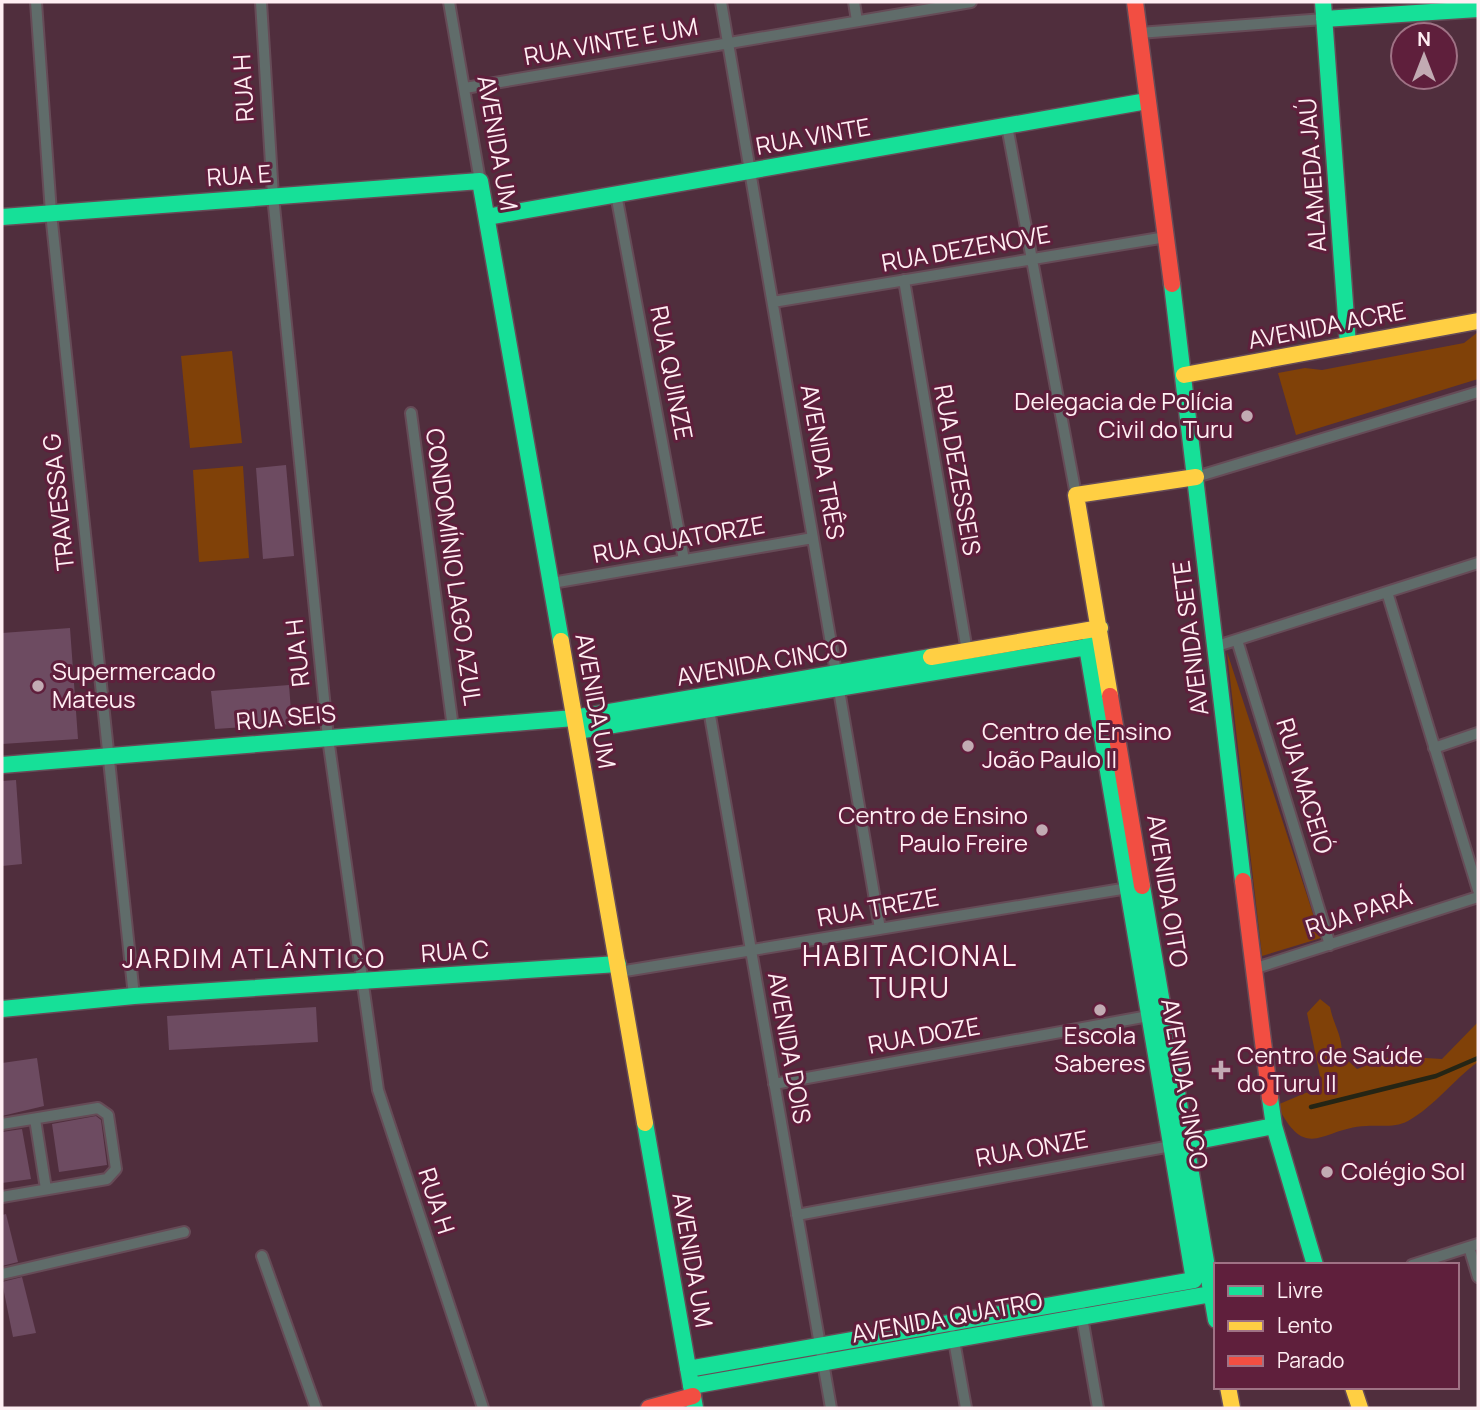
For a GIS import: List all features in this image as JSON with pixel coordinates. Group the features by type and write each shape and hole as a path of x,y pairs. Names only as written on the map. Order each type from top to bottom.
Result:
{"street":[{"name":"TRAVESSA G","path":"36,2 51,214 106,756 134,996"},
{"name":"RUA H","path":"261,2 272,196 328,738 381,1103 482,1408"},
{"name":"AVENIDA UM","path":"449,2 693,1397"},
{"name":"AVENIDA TRÊS","path":"721,2 880,929"},
{"path":"854,2 857,21"},
{"name":"RUA VINTE E UM","path":"465,88 971,2"},
{"name":"AVENIDA SETE","path":"1135,2 1184,375 1214,647 1274,1126 1314,1263"},
{"name":"ALAMEDA JAÚ","path":"1323,2 1348,345"},
{"path":"1139,33 1324,19 1389,8 1478,9"},
{"name":"RUA VINTE","path":"487,217 1147,101"},
{"path":"1007,126 1076,495 1196,477 1478,392"},
{"name":"RUA E","path":"2,217 480,180"},
{"name":"RUA QUINZE","path":"616,194 684,560"},
{"name":"RUA DEZENOVE","path":"773,302 1166,237"},
{"name":"RUA DEZESSEIS","path":"904,281 968,659"},
{"name":"AVENIDA ACRE","path":"1184,375 1478,321"},
{"name":"CONDOMÍNIO LAGO AZUL","path":"411,413 453,728"},
{"name":"AVENIDA OITO","path":"1076,495 1100,628 1135,887 1179,1145 1214,1310"},
{"name":"RUA QUATORZE","path":"552,583 814,538"},
{"path":"1214,647 1478,563"},
{"path":"1387,592 1478,890"},
{"path":"1100,628 1087,647 1135,887"},
{"name":"AVENIDA CINCO","path":"576,725 968,659 1100,628"},
{"name":"RUA MACEIÓ","path":"1237,640 1330,945"},
{"name":"AVENIDA CINCO","path":"968,659 1087,647"},
{"name":"AVENIDA DOIS","path":"707,703 831,1408"},
{"name":"RUA SEIS","path":"2,765 453,728 576,725"},
{"path":"1434,748 1478,733"},
{"name":"RUA TREZE","path":"618,968 751,951 1135,887"},
{"name":"RUA PARÁ","path":"1253,969 1478,897"},
{"name":"RUA C","path":"2,1009 134,996 618,968"},
{"name":"RUA DOZE","path":"774,1084 1157,1015"},
{"path":"2,1124 99,1108 108,1115 116,1169 113,1175 2,1196"},
{"path":"35,1119 46,1189"},
{"name":"RUA ONZE","path":"797,1215 1274,1126"},
{"name":"AVENIDA CINCO","path":"1179,1145 1194,1280"},
{"path":"2,1274 184,1232"},
{"path":"1419,1263 1474,1246 1478,1277"},
{"path":"262,1256 316,1408"},
{"path":"1194,1280 1211,1294"},
{"name":"AVENIDA QUATRO","path":"688,1368 1194,1280"},
{"name":"AVENIDA QUATRO","path":"649,1408 823,1363 1211,1294"},
{"path":"1079,1300 1098,1408"},
{"path":"950,1322 966,1408"},
{"path":"1228,1389 1232,1408"},
{"path":"1351,1389 1354,1408"},
{"path":"1352,1389 1360,1408"}],"shaded area":[{"path":"1478,332 1478,379 1296,435 1278,373 1305,368 1322,370 1464,343"},
{"path":"232,351 242,443 190,448 181,356"},
{"path":"243,466 249,558 199,562 193,470"},
{"path":"1227,652 1321,938 1262,956"},
{"path":"1320,999 1330,1007 1341,1041 1342,1055 1357,1069 1392,1056 1442,1059 1478,1022 1478,1062 1427,1108 1408,1121 1393,1125 1350,1128 1316,1138 1306,1138 1288,1123 1277,1105 1322,1086 1307,1013"}],"building":[{"path":"286,465 294,556 263,559 256,468"},
{"name":"Supermercado Mateus","path":"70,628 78,739 2,744 2,633"},
{"path":"289,685 292,724 215,729 211,691"},
{"path":"16,780 22,864 2,866 2,781"},
{"path":"316,1007 318,1042 169,1050 167,1016"},
{"path":"37,1058 44,1106 2,1116 2,1063"},
{"path":"96,1116 101,1120 107,1165 59,1172 52,1124"},
{"path":"22,1129 31,1179 2,1183 2,1132"},
{"path":"6,1214 18,1262 2,1266 2,1215"},
{"path":"22,1277 36,1333 13,1337 2,1282"}],"waterway":[{"path":"1311,1107 1436,1076 1478,1058"}],"traffic: fast":[{"path":"1323,2 1348,345"},
{"path":"1324,19 1478,9"},
{"path":"487,217 1147,101"},
{"path":"2,217 480,181 561,641"},
{"path":"1172,284 1243,881"},
{"path":"1100,628 1087,647 1194,1280"},
{"path":"577,731 1087,647"},
{"path":"2,765 574,718 931,657"},
{"path":"1142,886 1214,1308"},
{"path":"2,1009 134,996 618,964"},
{"path":"1270,1098 1274,1126 1314,1263"},
{"path":"645,1123 695,1408"},
{"path":"1177,1145 1274,1126"},
{"path":"688,1369 1194,1280"},
{"path":"691,1386 1211,1294"}],"traffic: slow":[{"path":"1184,375 1478,321"},
{"path":"1110,696 1076,495 1196,477"},
{"path":"931,657 1100,628"},
{"path":"561,641 645,1123"},
{"path":"1228,1389 1232,1408"},
{"path":"1354,1389 1360,1408"}],"traffic: jam":[{"path":"1135,2 1172,284"},
{"path":"1110,696 1142,886"},
{"path":"1243,881 1270,1098"},
{"path":"649,1408 693,1396"}],"place":[{"name":"Delegacia de Polícia Civil do Turu","path":"1247,416"},
{"name":"Supermercado Mateus","path":"38,686"},
{"name":"Centro de Ensino João Paulo II","path":"968,746"},
{"name":"Centro de Ensino Paulo Freire","path":"1042,830"},
{"name":"Escola Saberes","path":"1100,1010"},
{"name":"Centro de Saúde do Turu II","path":"1221,1070"},
{"name":"Colégio Sol","path":"1327,1172"}],"district":[{"name":"JARDIM ATLÂNTICO","path":"254,959"},
{"name":"HABITACIONAL TURU","path":"910,972"}]}
